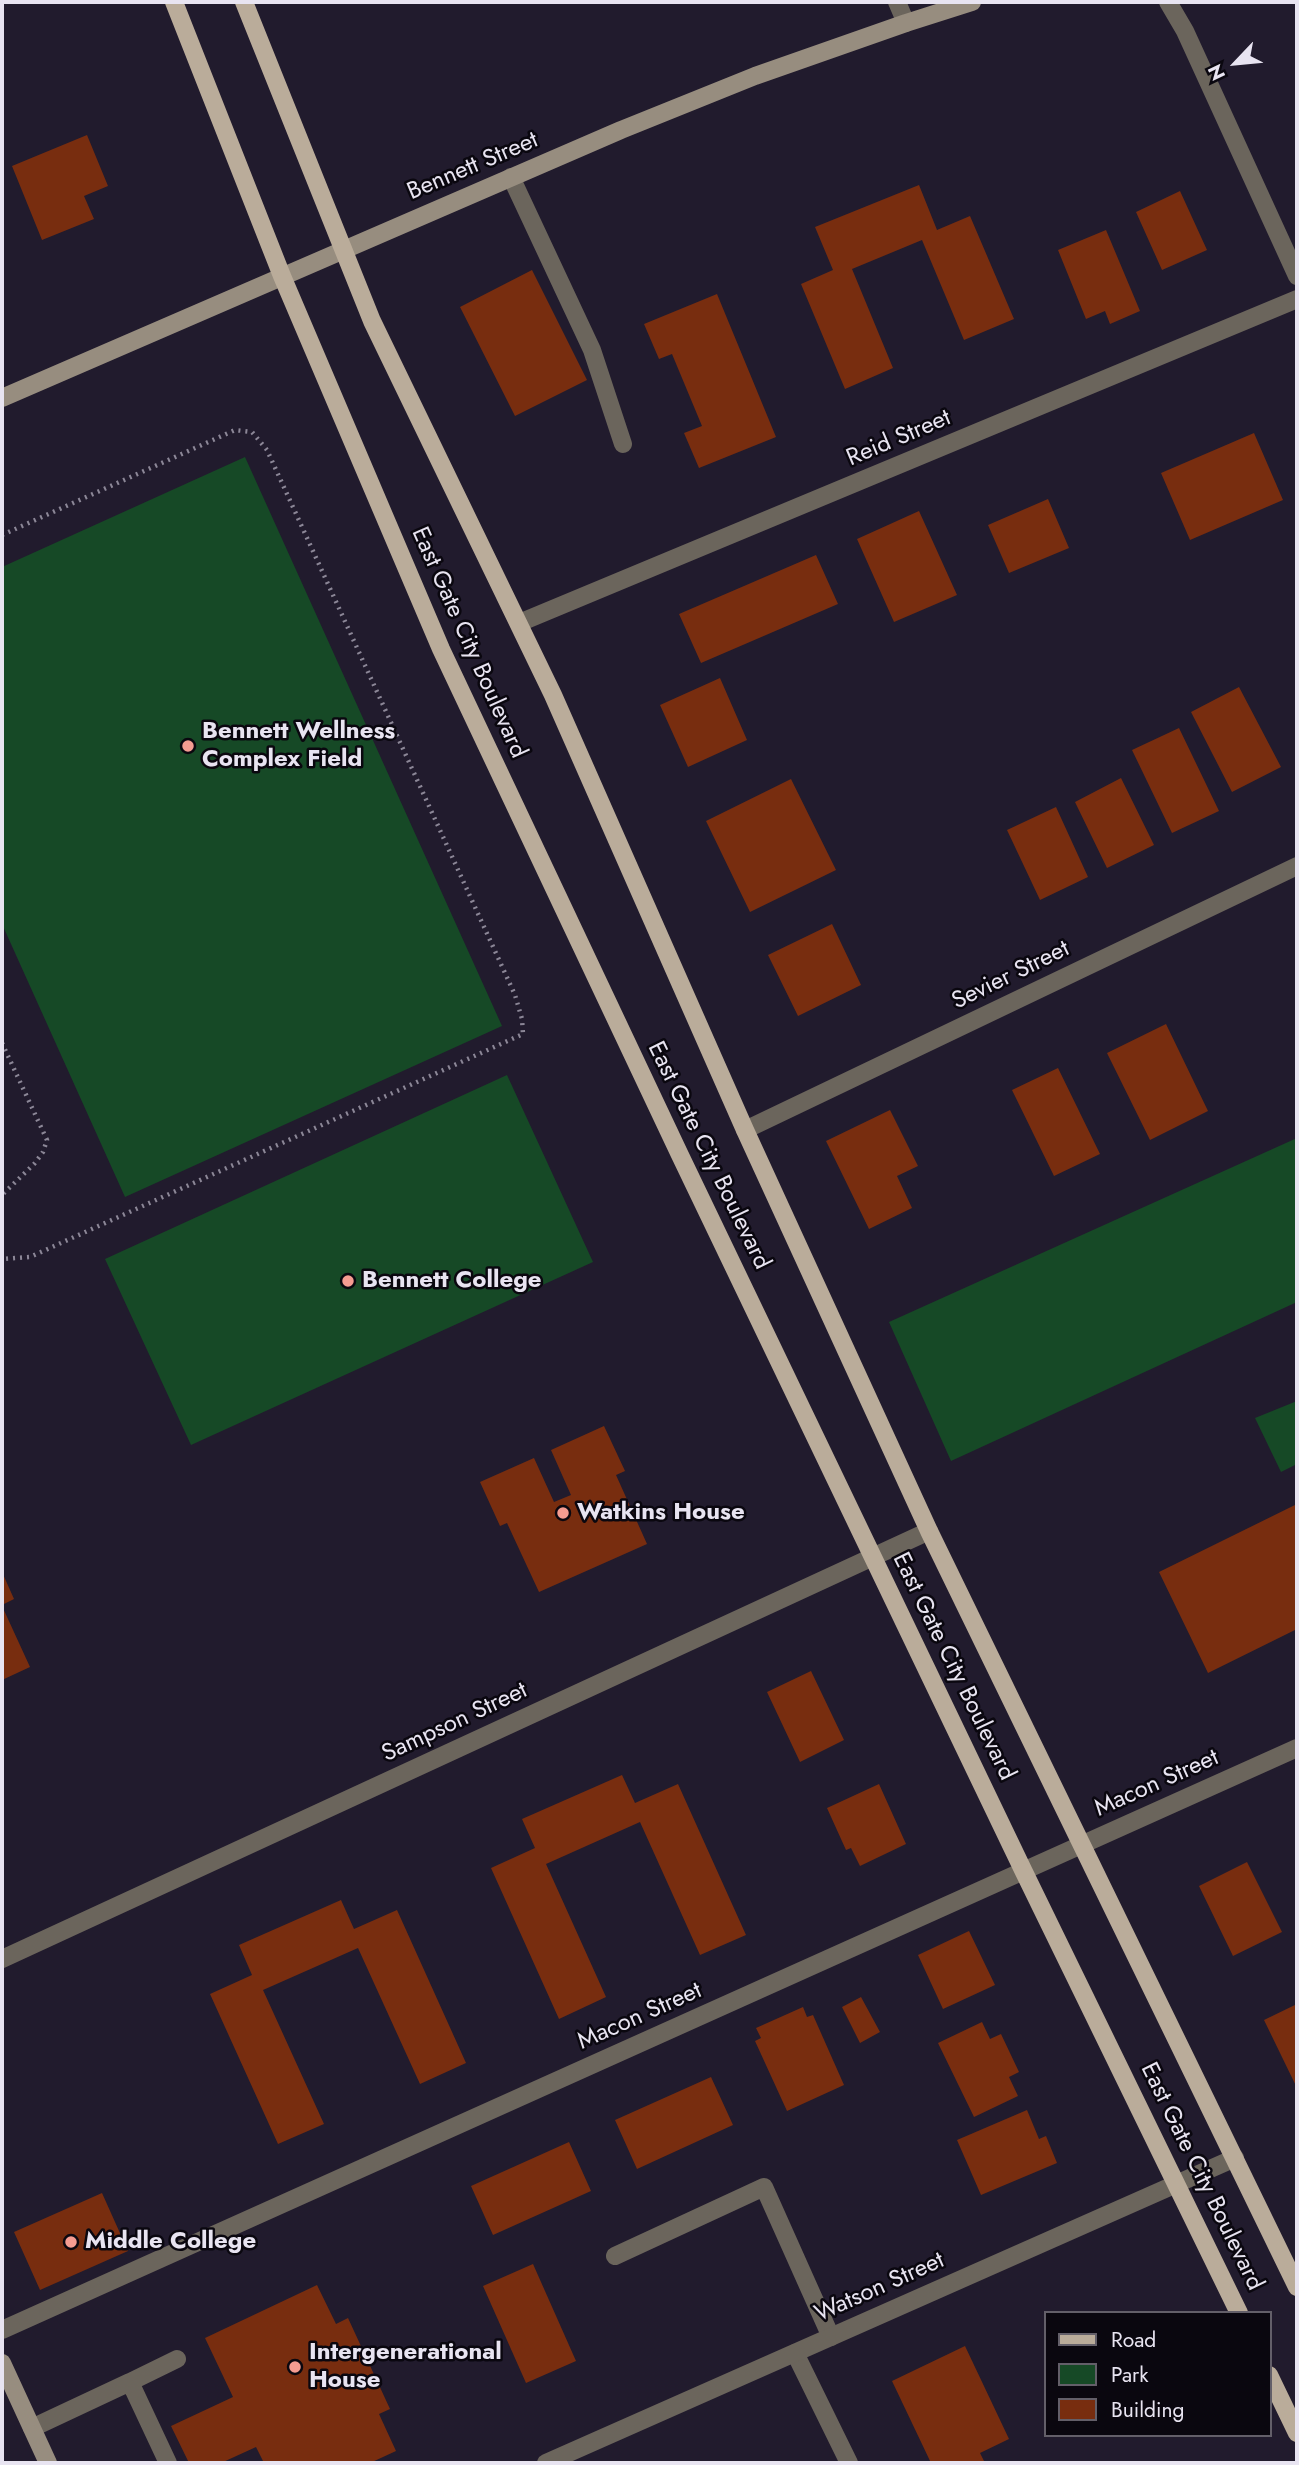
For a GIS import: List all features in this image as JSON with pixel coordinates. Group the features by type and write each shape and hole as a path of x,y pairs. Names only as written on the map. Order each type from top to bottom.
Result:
{"main road":[{"name":"East Gate City Boulevard","path":"174,2 282,276 441,649 678,1153 1238,2311"},
{"name":"East Gate City Boulevard","path":"244,2 372,321 553,695 745,1130 929,1531 1297,2287"},
{"path":"1271,2379 1297,2433"}],"street":[{"path":"897,2 906,23"},
{"name":"Bennett Street","path":"2,398 511,177 755,76 972,2"},
{"path":"1168,2 1185,31 1297,275"},
{"path":"511,177 592,350 624,444"},
{"name":"Reid Street","path":"519,623 1297,299"},
{"name":"Sevier Street","path":"745,1130 1297,866"},
{"name":"Sampson Street","path":"2,1959 929,1531"},
{"name":"Macon Street","path":"2,2330 1297,1748"},
{"name":"Watson Street","path":"546,2463 1235,2158"},
{"path":"615,2256 764,2187 831,2337"},
{"path":"795,2353 849,2463"},
{"path":"32,2428 177,2359"},
{"path":"2,2363 48,2463"},
{"path":"130,2382 168,2463"}],"path":[{"path":"2,535 235,430 252,432 267,450 515,995 523,1034 30,1257 2,1259"},
{"path":"2,1043 47,1140 35,1163 2,1195"}],"green space":[{"name":"Bennett Wellness Complex Field","path":"245,457 502,1026 125,1197 2,924 2,567"},
{"path":"507,1075 593,1262 191,1445 105,1259"},
{"path":"1297,1138 1297,1302 951,1461 889,1322"},
{"path":"1297,1401 1297,1464 1281,1472 1255,1418"}],"building":[{"path":"87,135 108,186 84,196 94,219 42,240 12,166"},
{"path":"919,185 937,230 970,216 1014,319 964,340 922,240 852,269 893,368 845,389 801,284 833,270 815,227"},
{"path":"1180,191 1207,250 1162,270 1136,212"},
{"path":"1106,230 1140,311 1110,324 1105,311 1086,319 1058,250"},
{"path":"532,270 587,380 515,416 460,307"},
{"path":"717,294 776,437 699,468 684,433 702,426 672,354 659,359 644,324"},
{"path":"1254,433 1283,500 1190,540 1161,473"},
{"path":"1048,499 1069,548 1009,573 988,525"},
{"path":"919,511 957,595 894,622 857,539"},
{"path":"816,555 838,604 701,663 679,614"},
{"path":"720,678 747,740 688,767 660,705"},
{"path":"1239,687 1281,767 1232,792 1191,712"},
{"path":"1179,728 1219,811 1172,833 1132,750"},
{"path":"1121,778 1154,845 1107,868 1075,802"},
{"path":"791,779 836,870 750,912 706,821"},
{"path":"1056,807 1088,877 1040,900 1007,830"},
{"path":"832,924 861,985 798,1016 768,955"},
{"path":"1166,1024 1208,1111 1150,1140 1107,1053"},
{"path":"1058,1068 1100,1154 1054,1176 1012,1090"},
{"path":"890,1110 918,1166 897,1176 912,1208 869,1229 826,1141"},
{"name":"Watkins House","path":"604,1426 625,1471 616,1475 647,1544 539,1592 507,1523 500,1526 480,1482 534,1458 554,1502 571,1495 551,1450"},
{"path":"1297,1504 1297,1629 1208,1673 1159,1572"},
{"path":"2,1572 14,1599 2,1605"},
{"path":"2,1606 30,1667 2,1680"},
{"path":"811,1671 844,1740 800,1762 767,1692"},
{"path":"622,1775 635,1803 678,1784 746,1935 700,1955 640,1822 546,1864 606,1997 559,2019 491,1868 535,1848 522,1819"},
{"path":"879,1784 906,1844 860,1866 851,1848 846,1850 827,1808"},
{"path":"1247,1862 1282,1932 1233,1956 1199,1886"},
{"path":"341,1900 354,1929 397,1910 466,2063 420,2084 358,1948 263,1990 324,2124 278,2144 210,1994 252,1975 239,1945"},
{"path":"969,1931 995,1985 943,2009 918,1955"},
{"path":"861,1997 880,2032 860,2043 842,2007"},
{"path":"1297,2004 1297,2088 1264,2020"},
{"path":"803,2007 807,2017 813,2015 844,2085 787,2111 755,2041 761,2038 756,2028"},
{"path":"982,2022 990,2039 1001,2034 1019,2072 1009,2077 1018,2096 974,2117 938,2043"},
{"path":"711,2077 733,2125 637,2169 615,2120"},
{"path":"1027,2110 1039,2139 1046,2136 1057,2163 981,2195 957,2140"},
{"path":"569,2142 591,2191 493,2235 471,2186"},
{"name":"Middle College","path":"102,2193 128,2251 40,2290 14,2232"},
{"path":"533,2264 576,2361 526,2383 483,2286"},
{"name":"Intergenerational House","path":"317,2285 336,2324 348,2318 390,2409 379,2414 396,2451 370,2463 264,2463 256,2447 221,2463 189,2463 171,2426 233,2397 205,2338"},
{"path":"965,2346 1009,2439 980,2453 985,2463 931,2463 892,2381"}],"place":[{"name":"Bennett Wellness Complex Field","path":"188,746"},
{"name":"Bennett College","path":"348,1281"},
{"name":"Watkins House","path":"563,1513"},
{"name":"Middle College","path":"71,2242"},
{"name":"Intergenerational House","path":"295,2367"}]}
